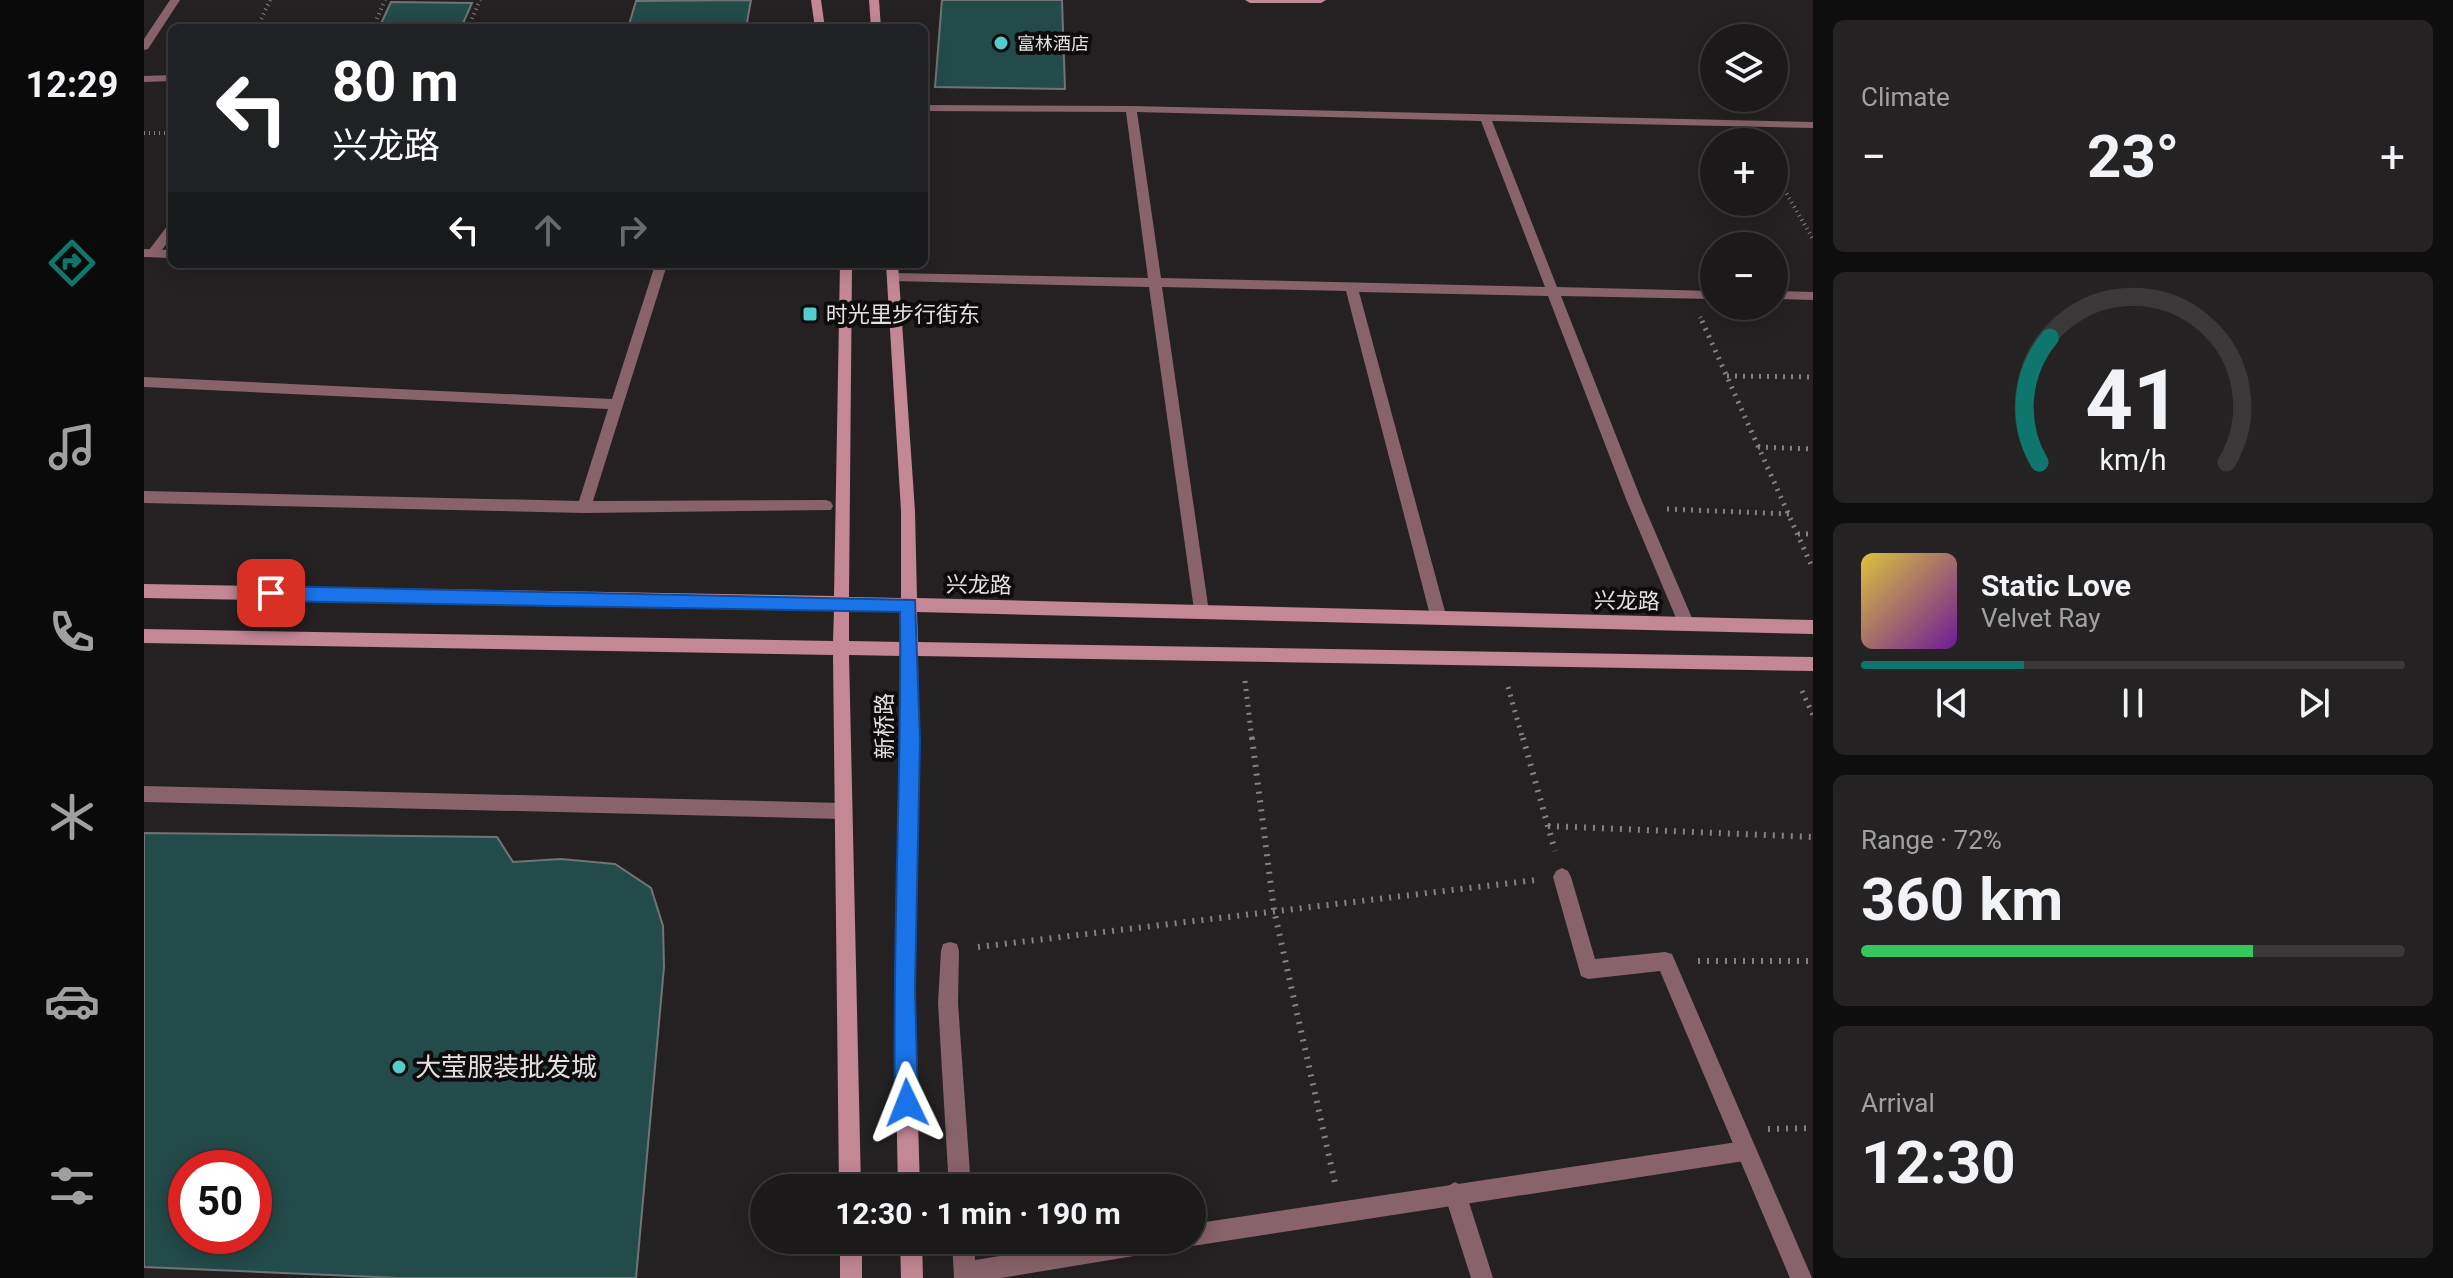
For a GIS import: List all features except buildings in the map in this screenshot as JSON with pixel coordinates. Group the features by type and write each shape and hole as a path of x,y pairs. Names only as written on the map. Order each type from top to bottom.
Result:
{"main road":[{"path":"816,0 819,24"},
{"path":"874,0 876,24"},
{"path":"1250,0 1321,0"},
{"name":"新桥路","path":"846,268 841,648 842,811 850,992 850,1174"},
{"name":"新桥路","path":"893,271 908,511 911,740 904,989 909,1174"},
{"name":"兴龙路","path":"144,591 842,603 1813,627"},
{"path":"144,636 1813,664"},
{"path":"851,1254 851,1278"},
{"path":"911,1254 912,1278"}],"street":[{"path":"144,47 148,36 175,0"},
{"path":"144,79 168,78"},
{"path":"928,108 1131,109 1813,125"},
{"path":"1131,109 1201,612"},
{"path":"1485,117 1555,293 1634,507 1687,625"},
{"path":"144,265 148,253 168,232"},
{"path":"148,253 168,254"},
{"path":"584,507 660,268"},
{"path":"893,271 1352,290 1700,295"},
{"path":"1352,290 1439,619"},
{"path":"1788,295 1813,296"},
{"path":"144,382 618,404"},
{"path":"144,497 584,507 826,506"},
{"path":"144,794 842,811"},
{"path":"1562,877 1588,969 1665,961 1801,1278"},
{"path":"950,951 948,1003 959,1174"},
{"path":"1206,1233 1744,1151"},
{"path":"1455,1193 1482,1278"},
{"path":"964,1254 965,1275 1084,1254"}],"path":[{"path":"259,24 270,0"},
{"path":"375,24 385,0"},
{"path":"470,24 480,0"},
{"path":"144,133 168,133"},
{"path":"1788,196 1813,239"},
{"path":"1689,295 1813,569"},
{"path":"1727,376 1813,377"},
{"path":"1758,447 1813,449"},
{"path":"1634,507 1789,514"},
{"path":"1798,534 1813,534"},
{"path":"1241,655 1274,910 1341,1211"},
{"path":"950,951 1562,877 1500,659"},
{"path":"1548,826 1813,837"},
{"path":"1665,961 1813,961"}],"place":[{"name":"富林酒店","path":"1001,43"},
{"name":"时光里步行街东","path":"810,314"},
{"name":"大莹服装批发城","path":"399,1067"}],"route":[{"path":"271,593 909,605 911,740 904,989 907,1103"}]}
